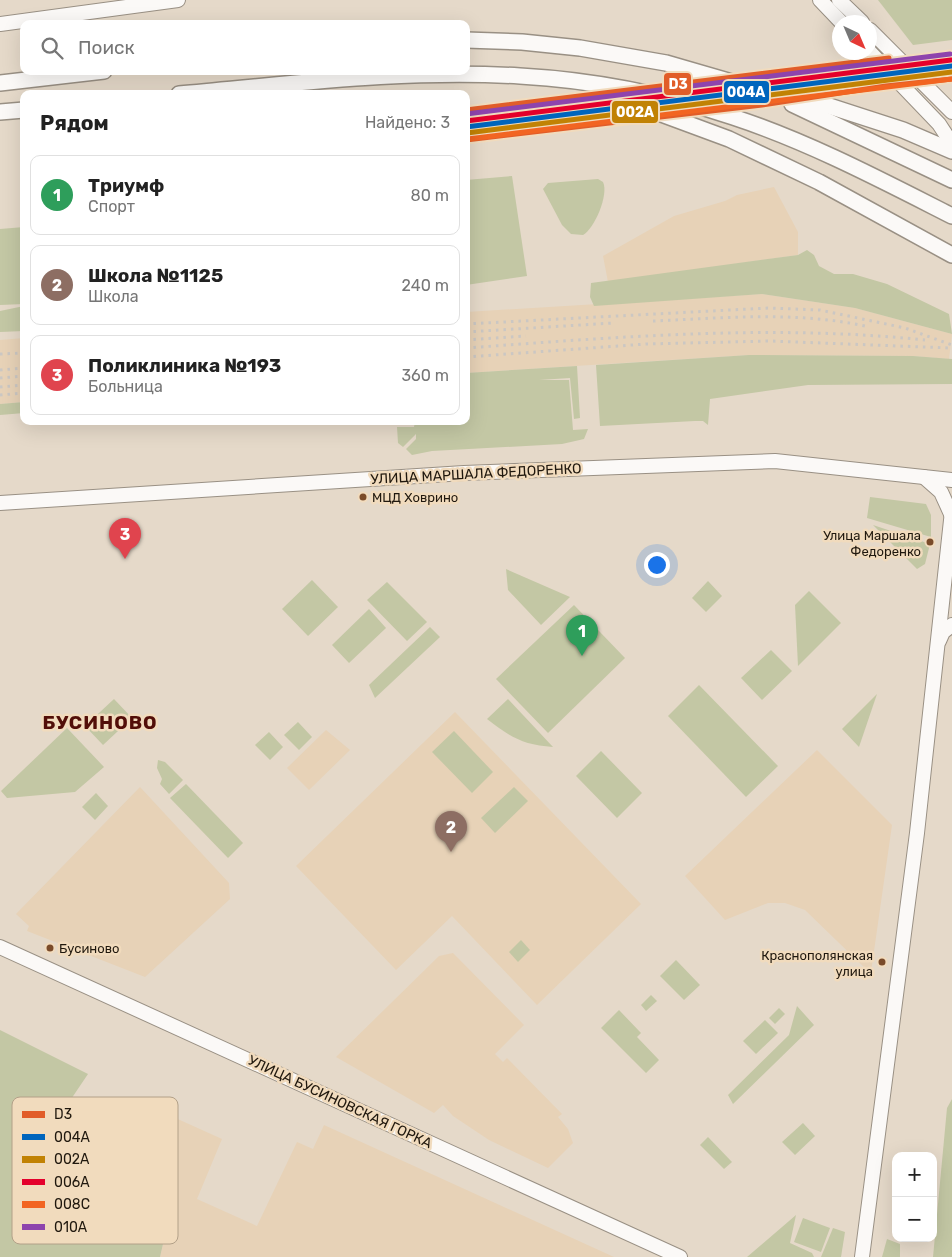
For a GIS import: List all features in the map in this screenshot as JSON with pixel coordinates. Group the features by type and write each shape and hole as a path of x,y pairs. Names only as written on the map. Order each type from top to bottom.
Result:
{"main road":[{"path":"470,40 522,42 626,54 706,73 763,91 826,104 903,130 952,151"},
{"path":"0,82 66,75"},
{"path":"228,90 399,76 519,76 566,80 662,98 732,116 782,135 857,168 952,216"},
{"path":"566,80 730,139 819,182 952,255"},
{"path":"763,91 861,135 952,180"},
{"path":"0,112 20,110"}],"street":[{"path":"30,20 178,0"},
{"path":"832,2 838,15"},
{"path":"832,2 852,15"},
{"path":"0,24 20,21"},
{"path":"877,37 951,111"},
{"path":"877,59 939,124 952,144"},
{"name":"УЛИЦА МАРШАЛА ФЕДОРЕНКО","path":"0,503 473,473 775,461 952,480"},
{"path":"862,1257 916,833 951,513 941,492 924,477"},
{"path":"941,601 945,613 952,618"},
{"path":"937,649 939,637 952,625"},
{"name":"УЛИЦА БУСИНОВСКАЯ ГОРКА","path":"0,947 680,1257"}],"shaded area":[{"path":"774,187 798,232 798,255 608,282 603,256 674,216 725,201 737,195"},
{"path":"762,294 855,308 952,334 949,359 913,356 749,355 470,373 470,312"},
{"path":"20,338 20,402 0,404 0,340"},
{"path":"455,712 641,904 537,1005 452,916 396,970 296,866"},
{"path":"326,730 350,750 309,790 287,768"},
{"path":"817,750 892,825 871,972 805,910 785,903 768,903 725,920 685,876"},
{"path":"140,787 229,883 230,899 145,977 27,931 29,926 16,914"},
{"path":"453,953 524,1025 495,1054 503,1062 507,1058 562,1114 558,1117 568,1129 573,1143 548,1168 489,1140 453,1116 443,1105 434,1113 336,1057 439,956"},
{"path":"178,1119 222,1139 197,1199 257,1226 297,1142 313,1149 324,1125 614,1257 160,1257 163,1244 178,1244"}],"green space":[{"path":"878,0 952,0 952,40 913,45"},
{"path":"512,176 527,276 470,284 470,180"},
{"path":"598,179 603,182 604,187 600,210 588,231 583,235 571,234 562,225 543,189 548,183"},
{"path":"20,227 20,304 0,305 0,229"},
{"path":"807,250 814,255 819,266 834,274 853,274 887,284 949,314 952,334 855,308 762,294 594,306 590,297 591,283 798,255"},
{"path":"20,307 20,331 0,332 0,311"},
{"path":"749,355 913,356 952,359 952,384 808,385 710,399 708,425 703,421 695,421 600,426 596,365"},
{"path":"577,366 580,418 574,419 570,378 539,380 569,380 573,430 588,429 584,439 562,444 432,451 412,455 406,449 416,439 416,434 403,447 398,443 397,427 414,427 414,425 470,425 470,373"},
{"path":"20,402 20,413 0,415 0,404"},
{"path":"870,497 926,504 931,515 931,537 867,518"},
{"path":"873,525 930,544 925,564 917,569"},
{"path":"506,569 570,597 541,625 508,590"},
{"path":"312,580 338,607 308,636 282,609"},
{"path":"708,581 722,596 706,612 692,598"},
{"path":"387,582 427,622 407,641 367,600"},
{"path":"809,591 841,623 798,666 795,605"},
{"path":"574,605 625,658 548,733 496,679"},
{"path":"369,609 386,628 349,663 332,645"},
{"path":"430,627 440,637 375,698 369,685"},
{"path":"771,650 792,671 762,700 741,678"},
{"path":"699,685 778,766 746,797 668,716"},
{"path":"877,694 859,747 842,729"},
{"path":"114,699 132,718 103,745 85,726"},
{"path":"508,699 553,747 517,739 487,719"},
{"path":"298,722 312,737 299,750 284,735"},
{"path":"67,728 104,767 75,792 7,798 1,791"},
{"path":"454,731 493,772 472,793 432,752"},
{"path":"269,732 283,747 270,760 255,745"},
{"path":"601,751 642,793 617,818 576,776"},
{"path":"158,760 165,762 183,780 169,794 160,784 162,779 157,768"},
{"path":"186,784 243,843 228,858 170,798"},
{"path":"514,787 528,801 495,833 481,818"},
{"path":"96,793 108,806 95,820 82,807"},
{"path":"521,940 530,950 518,962 509,952"},
{"path":"676,960 700,985 684,1000 660,976"},
{"path":"651,995 657,1001 646,1011 641,1005"},
{"path":"797,1006 814,1025 733,1104 728,1095 789,1035"},
{"path":"779,1008 785,1014 775,1024 769,1018"},
{"path":"619,1010 641,1033 637,1037 659,1060 646,1073 601,1028"},
{"path":"765,1020 778,1033 756,1054 743,1041"},
{"path":"0,1030 88,1074 72,1097 12,1097 12,1244 163,1244 160,1257 0,1257"},
{"path":"952,1099 952,1257 933,1257 934,1242 937,1242 937,1214 947,1108"},
{"path":"803,1123 815,1136 795,1155 782,1142"},
{"path":"708,1137 732,1162 724,1169 700,1145"},
{"path":"796,1215 790,1243 812,1253 814,1257 747,1257"},
{"path":"803,1218 830,1228 821,1252 794,1242"},
{"path":"833,1228 845,1232 841,1257 821,1257"},
{"path":"887,1239 900,1244 900,1257 882,1257"}],"railway":[{"path":"470,324 768,308 820,310 905,328 952,345"},
{"path":"653,321 733,317 786,317 839,321 865,326"},
{"path":"470,332 613,323"},
{"path":"470,348 638,336 753,333 868,335 925,340"},
{"path":"470,340 526,336"},
{"path":"470,357 646,344 770,341 950,348"},
{"path":"0,354 20,353"},
{"path":"0,370 20,368"},
{"path":"0,378 20,376"},
{"path":"0,387 20,385"},
{"path":"0,395 20,393"}],"transit line":[{"name":"010А","path":"470,114 950,54"},
{"name":"D3","path":"470,110 889,58"},
{"name":"006А","path":"470,120 951,60"},
{"name":"004А","path":"470,126 952,66"},
{"name":"002А","path":"470,133 952,72"},
{"name":"D3","path":"470,140 762,105 886,86 952,79"},
{"name":"008С","path":"470,139 952,79"}],"place":[{"name":"МЦД Ховрино","path":"363,497"},
{"name":"Улица Маршала Федоренко","path":"930,542"},
{"name":"Поликлиника №193","path":"125,559"},
{"name":"Триумф","path":"582,656"},
{"name":"Школа №1125","path":"451,852"},
{"name":"Бусиново","path":"50,948"},
{"name":"Краснополянская улица","path":"882,962"}],"district":[{"name":"БУСИНОВО","path":"100,722"}]}
